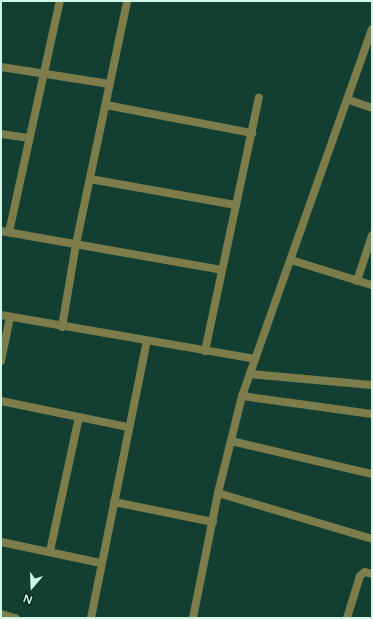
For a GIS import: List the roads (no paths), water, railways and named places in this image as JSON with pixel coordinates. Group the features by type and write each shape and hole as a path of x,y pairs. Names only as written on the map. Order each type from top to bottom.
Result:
{"street":[{"path":"60,1 42,74 29,138 5,232 222,270"},
{"path":"62,327 76,244 127,1"},
{"path":"193,618 218,493 242,396 254,359 349,100 372,29"},
{"path":"1,66 42,74 110,84"},
{"path":"205,351 260,98"},
{"path":"349,100 372,108"},
{"path":"106,105 252,133"},
{"path":"1,134 29,138"},
{"path":"90,179 236,206"},
{"path":"356,281 372,235"},
{"path":"291,260 372,286"},
{"path":"1,315 62,327 254,359"},
{"path":"1,361 10,317"},
{"path":"91,618 128,427 147,341"},
{"path":"250,374 372,385"},
{"path":"242,396 372,414"},
{"path":"1,401 128,427"},
{"path":"50,551 79,417"},
{"path":"231,441 372,474"},
{"path":"218,493 372,539"},
{"path":"114,502 212,522"},
{"path":"1,542 50,551 101,563"},
{"path":"347,618 360,576 365,572 372,574"},
{"path":"1,614 15,618"}]}
